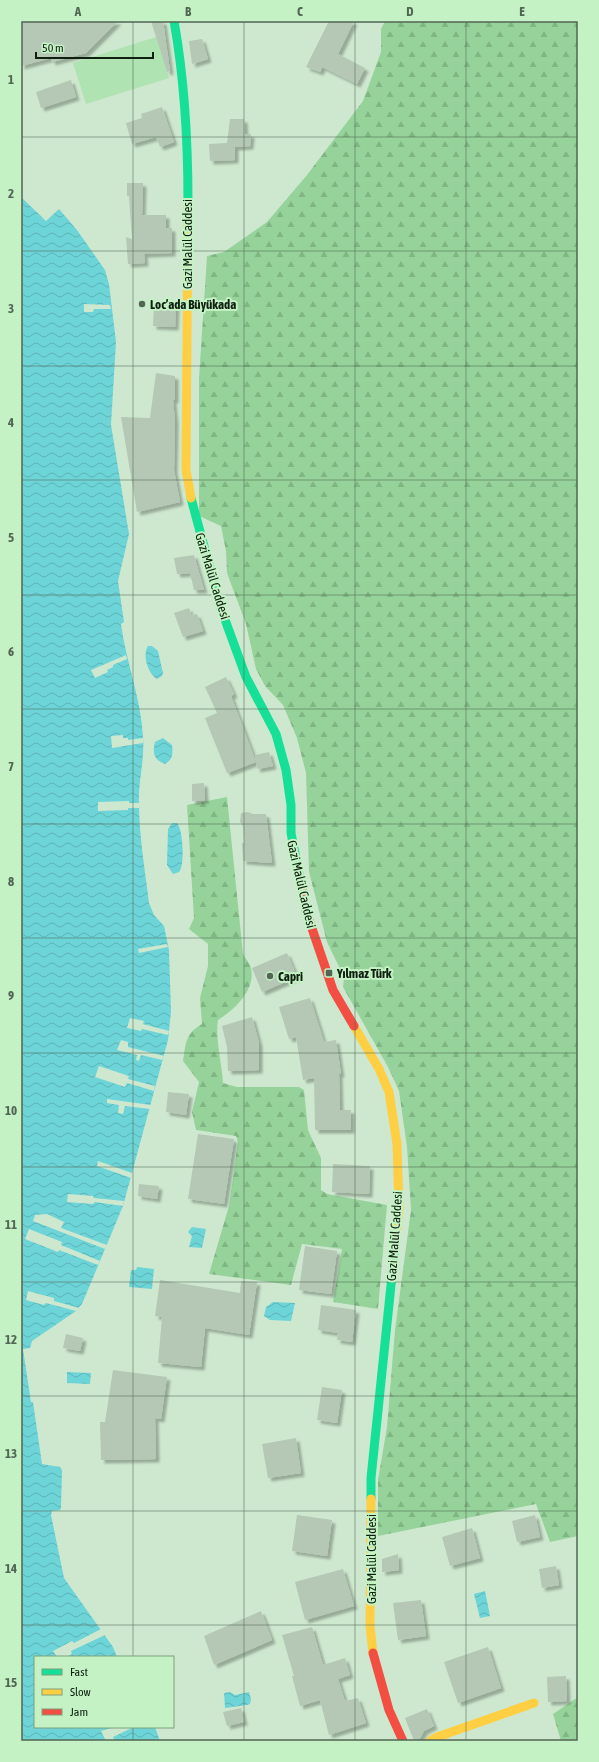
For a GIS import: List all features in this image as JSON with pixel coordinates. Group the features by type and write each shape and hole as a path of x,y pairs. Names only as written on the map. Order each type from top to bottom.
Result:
{"street":[{"name":"Gazi Malül Caddesi","path":"174,21 181,58 188,148 186,462 192,505 220,606 246,677 276,734 286,770 291,805 291,833 298,873 306,911 317,946 333,990 378,1069 389,1092 397,1144 399,1208 371,1478 370,1626 376,1667 389,1710 403,1741"},
{"path":"430,1741 437,1737 534,1703"}],"green space":[{"path":"385,21 578,21 578,1536 550,1542 536,1504 378,1536 378,1480 387,1427 395,1330 411,1210 407,1147 399,1091 388,1067 343,987 344,977 327,942 309,872 306,773 297,738 283,705 265,686 256,669 246,624 227,573 226,551 221,526 199,516 199,378 207,256 224,252 267,222 307,175 363,101 381,52 381,29"},
{"path":"156,37 169,78 86,104 73,63"},
{"path":"227,797 243,954 251,968 252,976 247,991 237,1005 218,1020 218,1043 223,1083 237,1087 299,1087 304,1090 308,1130 321,1158 321,1190 327,1194 387,1205 378,1309 333,1302 342,1249 302,1244 291,1285 209,1274 229,1206 238,1142 236,1136 196,1130 192,1112 199,1082 183,1061 189,1035 202,1024 200,998 208,966 208,944 189,929 194,918 187,805"},
{"path":"578,1697 578,1741 561,1741 553,1714"}],"water":[{"path":"21,197 46,221 59,209 77,230 105,270 109,284 116,342 111,425 129,534 118,581 124,622 121,624 142,723 143,745 139,786 140,828 149,903 154,915 164,926 169,950 171,1012 168,1040 123,1206 82,1304 76,1311 32,1341 30,1348 23,1349 31,1402 33,1402 42,1464 60,1467 62,1470 61,1508 60,1510 52,1511 51,1515 64,1578 113,1647 117,1656 34,1656 34,1728 155,1728 160,1741 21,1741"},
{"path":"148,646 152,646 158,651 163,673 162,676 157,679 151,673 147,664 146,650"},
{"path":"163,738 172,745 171,758 165,764 156,758 154,753 155,742"},
{"path":"172,823 177,823 181,832 183,855 179,872 173,874 167,865 168,829"},
{"path":"192,1227 206,1229 202,1248 189,1247 192,1236 188,1232"},
{"path":"137,1267 154,1269 152,1289 129,1287 131,1270 136,1270"},
{"path":"273,1302 295,1303 291,1321 270,1320 264,1316 266,1307"},
{"path":"67,1372 91,1373 90,1384 67,1383"},
{"path":"485,1591 490,1616 480,1618 474,1594"},
{"path":"230,1692 235,1695 249,1692 251,1699 250,1704 225,1708 224,1693"}],"pier":[{"path":"84,304 110,305 111,309 94,309 93,312 84,312"},
{"path":"126,655 127,659 113,665 113,667 107,670 108,672 95,678 91,670"},
{"path":"123,735 123,738 128,738 128,740 143,738 143,743 112,748 111,736"},
{"path":"129,801 129,803 139,803 139,808 98,811 98,802"},
{"path":"167,944 168,947 139,953 138,949"},
{"path":"130,1018 144,1021 143,1024 169,1031 168,1035 142,1029 141,1031 127,1028"},
{"path":"121,1040 128,1042 128,1047 164,1056 162,1060 141,1055 139,1061 136,1060 137,1055 117,1050"},
{"path":"99,1066 129,1076 128,1079 155,1086 154,1091 127,1083 125,1087 95,1077"},
{"path":"107,1099 151,1105 150,1109 125,1106 123,1114 118,1113 119,1105 107,1103"},
{"path":"98,1161 132,1173 131,1178 97,1166"},
{"path":"68,1194 124,1201 123,1206 95,1202 93,1204 67,1202"},
{"path":"47,1214 64,1222 61,1228 107,1245 105,1249 33,1221 35,1215"},
{"path":"29,1229 62,1242 61,1245 100,1261 98,1265 25,1239"},
{"path":"28,1291 54,1298 54,1301 79,1308 76,1311 46,1303 44,1305 26,1300"},
{"path":"101,1629 105,1635 71,1651 72,1654 68,1656 56,1656 53,1651 72,1641 74,1643"},
{"path":"112,1728 132,1728 113,1737 115,1741 106,1741 101,1731"}],"building":[{"path":"21,21 118,21 86,53 52,62 51,58 21,66"},
{"path":"151,21 163,21 170,71 167,72"},
{"path":"329,21 354,21 338,54 365,68 357,84 322,67 320,72 306,67"},
{"path":"202,39 208,59 192,64 189,41"},
{"path":"71,80 76,97 41,108 36,92"},
{"path":"162,107 174,142 160,147 156,137 132,144 126,123 142,118 141,114"},
{"path":"230,119 244,119 245,134 251,134 250,146 235,147 235,160 210,161 209,144 227,143"},
{"path":"127,183 143,183 142,215 166,215 166,228 172,228 172,253 144,254 145,263 128,264 126,237 132,239"},
{"path":"154,305 176,305 175,327 153,326"},
{"path":"156,373 175,376 175,400 173,400 175,421 174,470 180,502 137,512 121,417 150,418"},
{"path":"194,555 204,590 194,590 190,573 177,574 174,558"},
{"path":"189,608 191,615 197,614 203,631 183,637 174,613"},
{"path":"226,677 234,694 231,696 256,762 227,773 205,718 217,713 205,687"},
{"path":"269,752 273,766 257,769 255,755"},
{"path":"204,783 205,800 192,801 192,784"},
{"path":"248,812 253,814 266,814 272,863 243,861 243,826 240,822 241,813"},
{"path":"287,953 297,977 262,992 252,968"},
{"path":"310,998 324,1042 336,1040 341,1074 339,1074 340,1110 351,1110 351,1130 315,1130 314,1078 303,1080 296,1037 289,1039 279,1007"},
{"path":"252,1017 259,1043 259,1070 228,1071 227,1047 222,1026"},
{"path":"168,1092 189,1094 186,1115 166,1112"},
{"path":"198,1134 234,1139 224,1204 188,1199"},
{"path":"333,1164 370,1166 369,1194 332,1192"},
{"path":"139,1184 159,1186 157,1199 138,1196"},
{"path":"305,1246 337,1251 331,1294 299,1290"},
{"path":"160,1280 240,1293 241,1281 257,1282 249,1335 205,1328 201,1367 158,1363 162,1317 155,1316"},
{"path":"321,1305 356,1310 352,1342 337,1340 338,1333 318,1330"},
{"path":"66,1334 83,1338 80,1351 63,1348"},
{"path":"113,1370 167,1377 161,1419 155,1418 156,1459 101,1460 100,1422 105,1422"},
{"path":"322,1387 342,1390 337,1423 317,1420"},
{"path":"296,1438 301,1473 268,1478 262,1444"},
{"path":"297,1515 332,1520 327,1556 292,1551"},
{"path":"535,1515 540,1537 517,1542 512,1521"},
{"path":"472,1528 480,1558 450,1566 442,1537"},
{"path":"398,1554 399,1570 382,1572 382,1559"},
{"path":"556,1566 559,1585 542,1588 539,1569"},
{"path":"343,1569 354,1606 305,1620 295,1582"},
{"path":"421,1600 426,1636 398,1640 393,1603"},
{"path":"261,1611 272,1640 214,1665 204,1636"},
{"path":"312,1627 323,1665 345,1658 350,1675 338,1679 345,1701 358,1698 366,1723 329,1735 320,1700 300,1706 292,1676 294,1676 282,1635"},
{"path":"488,1647 501,1688 458,1703 444,1662"},
{"path":"566,1676 567,1701 548,1702 547,1677"},
{"path":"241,1708 244,1722 227,1726 223,1712"},
{"path":"427,1709 434,1726 424,1731 419,1740 414,1741 405,1718"}],"traffic: fast":[{"path":"174,21 181,67 185,112 188,203"},
{"path":"191,498 220,606 246,677 276,734 286,770 291,805 291,833 301,884"},
{"path":"371,1499 371,1478 396,1237"}],"traffic: slow":[{"path":"188,203 186,470 191,498"},
{"path":"354,1026 379,1069 389,1092 397,1144 399,1208 396,1237"},
{"path":"371,1499 370,1626 373,1653"},
{"path":"430,1741 437,1737 534,1703"}],"traffic: jam":[{"path":"301,884 306,911 333,990 354,1026"},
{"path":"373,1653 389,1710 403,1741"}],"place":[{"name":"Loc’ada Büyükada","path":"142,304"},
{"name":"Yılmaz Türk","path":"329,973"},
{"name":"Capri","path":"270,976"}]}
